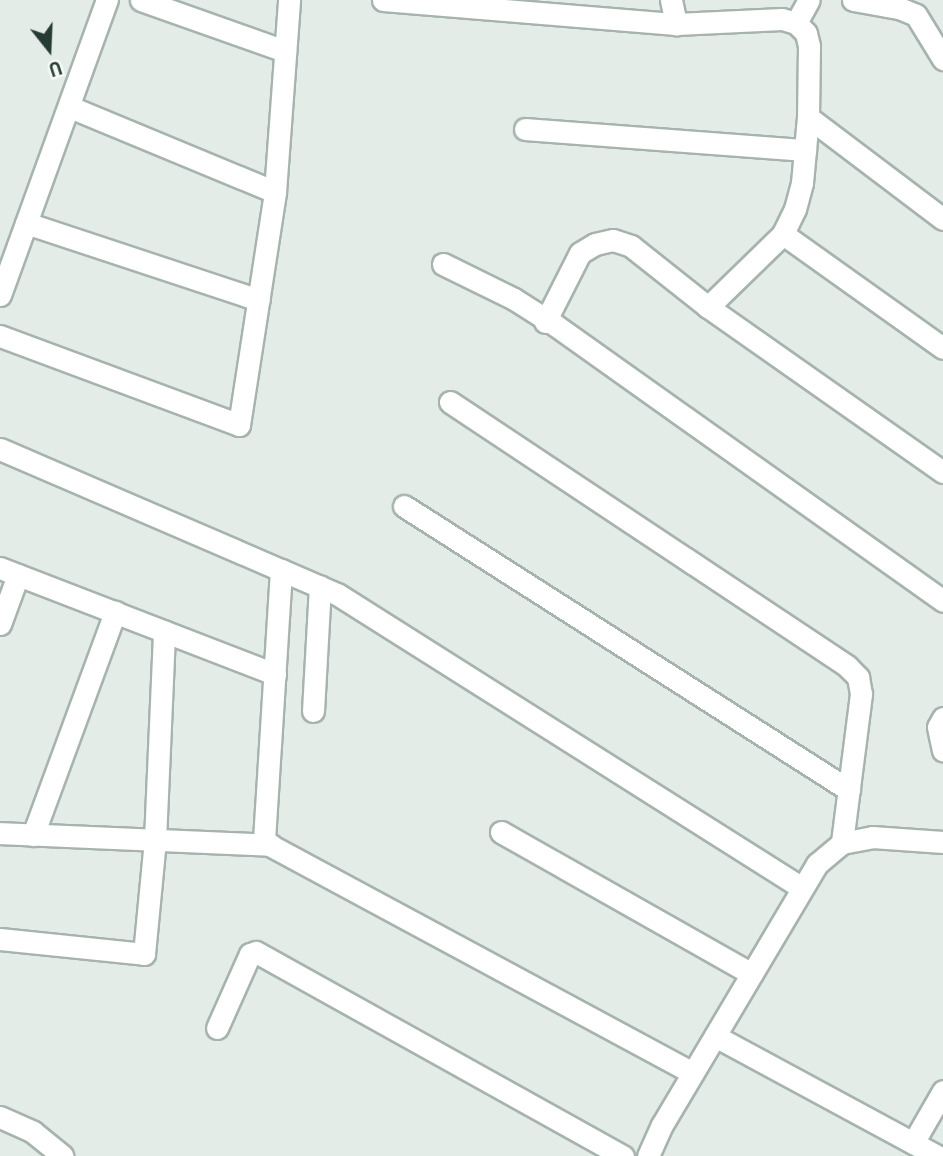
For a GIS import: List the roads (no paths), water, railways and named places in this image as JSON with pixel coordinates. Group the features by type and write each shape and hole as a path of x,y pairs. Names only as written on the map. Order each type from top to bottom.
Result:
{"street":[{"path":"0,295 107,0"},
{"path":"141,0 285,51"},
{"path":"0,336 239,425 275,191 289,0"},
{"path":"383,0 676,24 782,19 796,23 806,33 809,46 808,117 795,209 783,234 708,307"},
{"path":"671,0 676,24"},
{"path":"796,23 809,0"},
{"path":"853,0 899,8 919,7 943,59"},
{"path":"70,107 275,191"},
{"path":"808,117 943,219"},
{"path":"525,129 805,150"},
{"path":"26,223 258,300"},
{"path":"783,234 943,348"},
{"path":"545,321 580,253 595,244 613,240 631,246 708,307 943,472"},
{"path":"443,264 514,299 555,325 943,601"},
{"path":"450,402 847,666 858,677 861,694 842,843"},
{"path":"0,450 337,594 802,888"},
{"path":"404,506 849,790"},
{"path":"281,570 264,842 693,1073"},
{"path":"0,624 9,571 275,674"},
{"path":"313,711 320,586"},
{"path":"33,835 116,612"},
{"path":"0,939 144,954 156,840 164,631"},
{"path":"943,718 938,727 943,750"},
{"path":"500,832 752,974"},
{"path":"0,833 271,845"},
{"path":"648,1156 693,1073 817,864 842,843 872,837 943,842"},
{"path":"217,1028 250,954 257,952 622,1156"},
{"path":"715,1036 937,1156"},
{"path":"913,1143 943,1091"},
{"path":"0,1117 33,1132 63,1156"}]}
